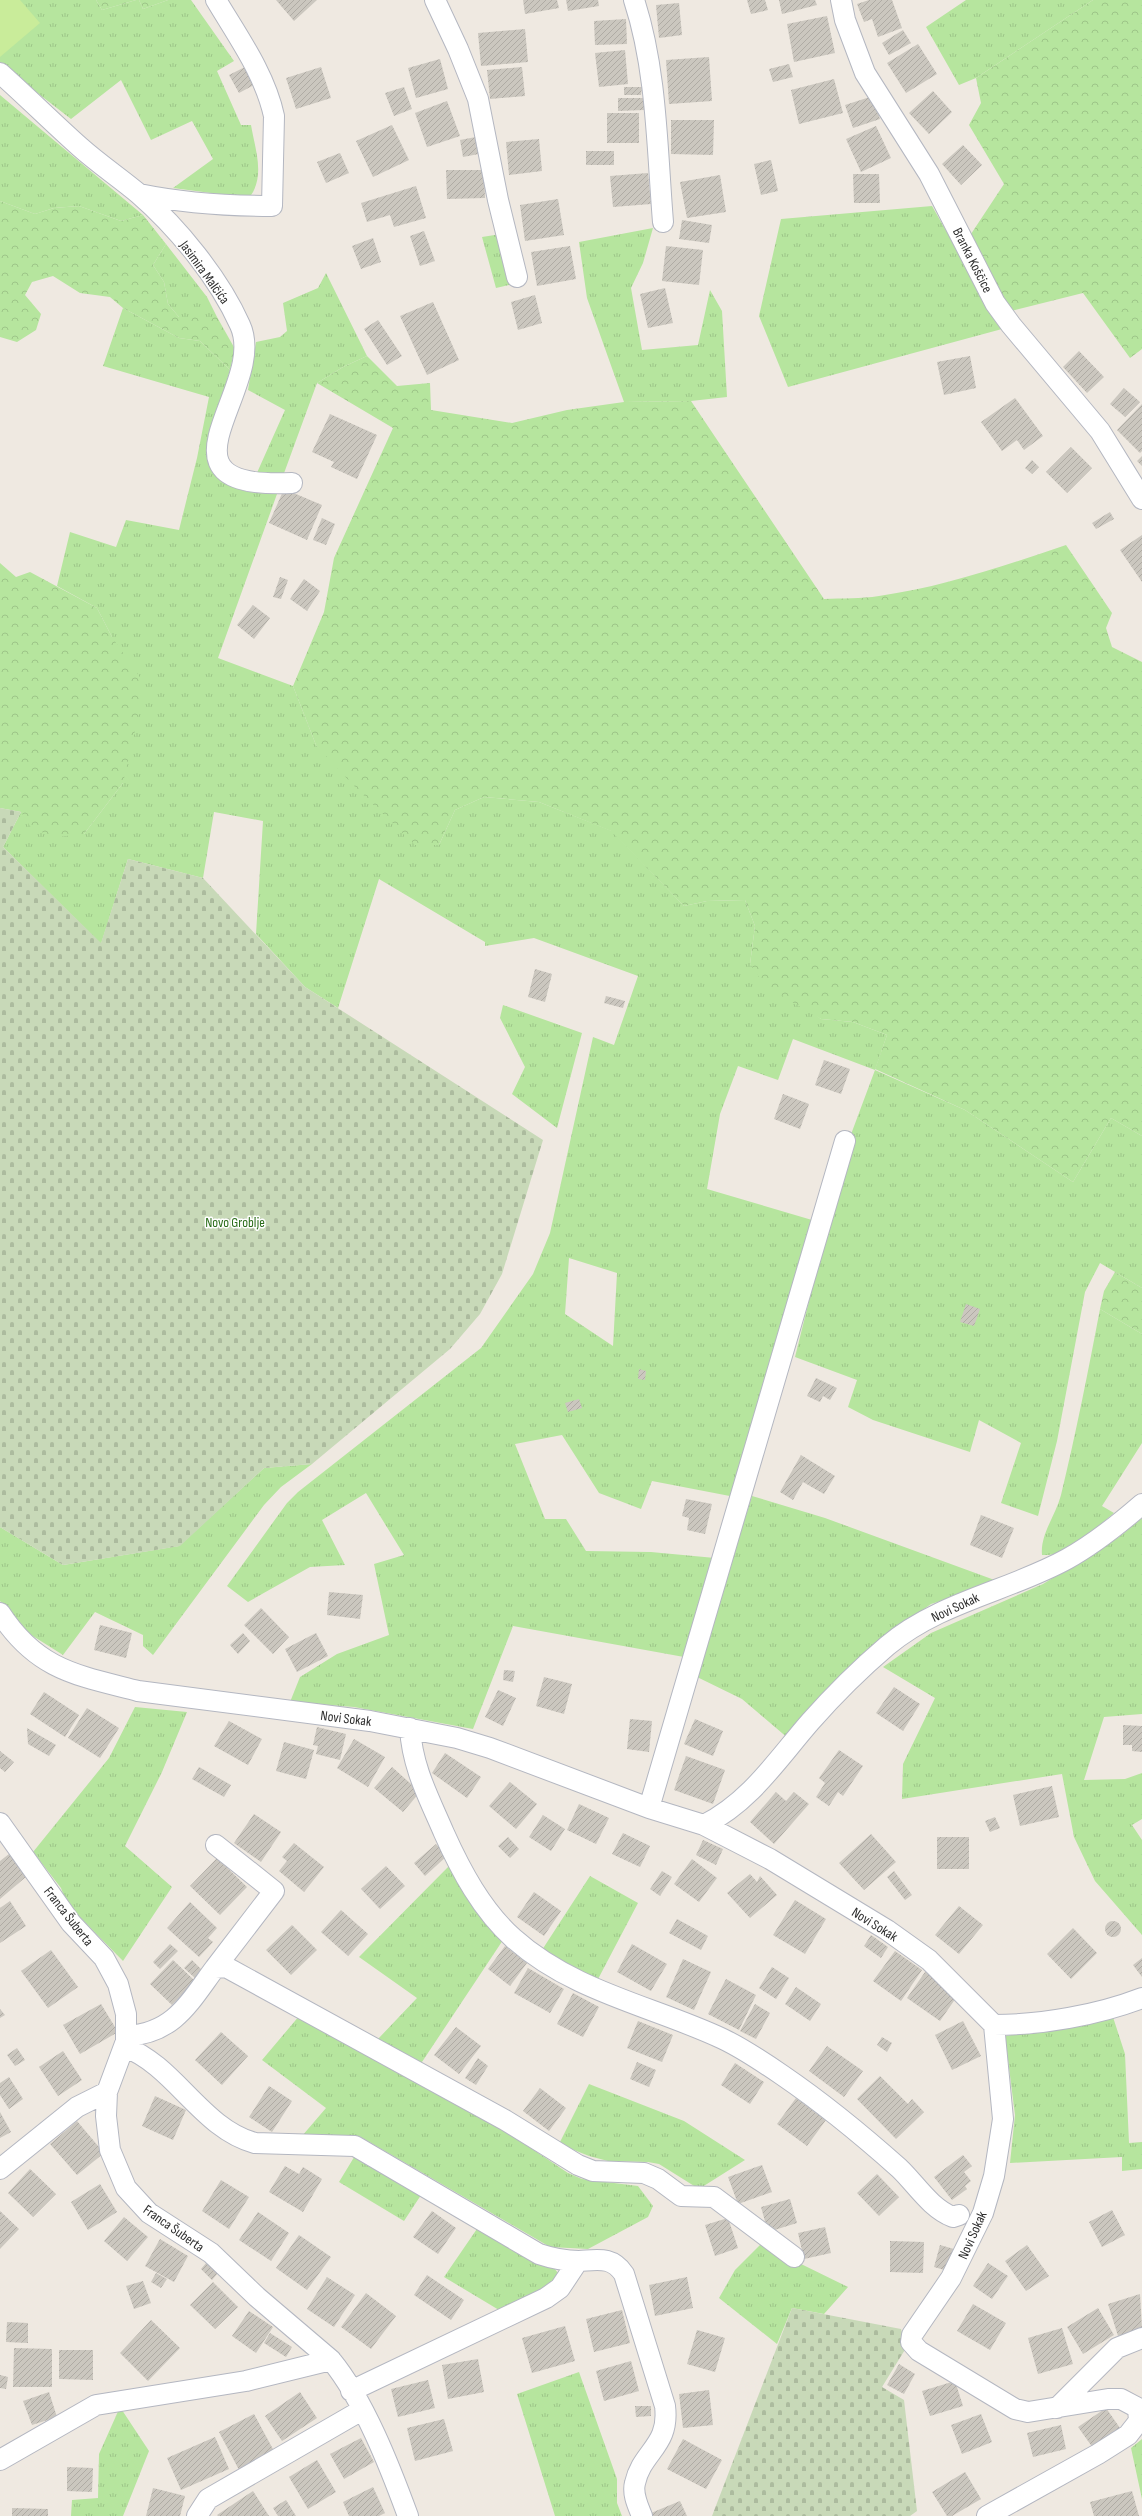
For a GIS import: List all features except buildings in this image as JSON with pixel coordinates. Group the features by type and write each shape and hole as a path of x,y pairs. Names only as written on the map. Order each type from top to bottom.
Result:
{"street":[{"path":"139,194 167,200 209,204 272,206 274,116 272,105 268,92 249,56 216,0"},
{"path":"435,0 458,49 478,99 498,200 517,278"},
{"path":"634,0 642,25 652,94 663,222"},
{"name":"Branka Koščice","path":"841,0 845,20 865,73 929,174 995,303 1011,326 1100,431 1142,499"},
{"name":"Jasimira Malčića","path":"0,73 78,146 139,194 171,226 221,289 241,326 246,346 244,364 218,437 216,453 224,469 243,481 260,485 292,483"},
{"path":"649,1808 845,1140"},
{"name":"Novi Sokak","path":"704,1825 731,1809 757,1786 810,1722 888,1645 947,1609 1067,1559 1119,1524 1142,1504"},
{"name":"Novi Sokak","path":"0,1613 30,1650 47,1662 67,1671 138,1691 410,1728 457,1738 490,1748 649,1808 704,1825 770,1859 887,1930 929,1960 994,2025 1003,2119 994,2176 983,2213 954,2272 910,2339 919,2351 1015,2409 1028,2412 1108,2399 1121,2399 1138,2408 1141,2421 1128,2435 1098,2454 988,2516"},
{"path":"410,1728 414,1763 446,1838 482,1902 512,1937 553,1967 600,1992 704,2031 740,2048 813,2097 872,2144 903,2172 935,2206 953,2216 959,2215"},
{"name":"Franca Šuberta","path":"0,1823 71,1923 110,1967 118,1984 125,2007 126,2041 107,2092 106,2116 110,2150 119,2175 130,2194 149,2212 211,2253 257,2297 331,2360 362,2410 408,2516"},
{"path":"126,2041 151,2033 170,2023 215,1968 274,1891 216,1845"},
{"path":"215,1968 226,1967 238,1973 505,2120 578,2165 593,2171 644,2173 658,2179 681,2196 714,2197 794,2257"},
{"path":"994,2025 1021,2025 1078,2016 1142,1998"},
{"path":"126,2041 232,2134 244,2140 254,2143 355,2146 539,2254 549,2258 578,2261 606,2260 619,2266 624,2274 665,2406 666,2428 635,2482 634,2492 642,2516"},
{"path":"0,2169 77,2107 107,2092"},
{"path":"351,2390 546,2298 560,2288 578,2261"},
{"path":"1057,2408 1118,2348 1142,2338"},
{"path":"0,2460 96,2405 246,2381 331,2360"},
{"path":"197,2516 208,2499 362,2410"}],"green space":[{"path":"0,0 96,0 102,10 136,0 139,0 143,9 168,0 191,0 234,61 217,71 241,125 251,125 257,153 258,172 254,190 249,198 173,188 213,159 192,121 151,140 121,80 71,119 0,64"},
{"path":"0,0 20,0 40,23 0,57"},
{"path":"96,0 136,0 102,10"},
{"path":"139,0 168,0 143,9"},
{"path":"966,0 1093,0 976,78 959,85 926,27"},
{"path":"1093,0 1142,0 1142,349 1130,358 1083,293 1007,312 971,234 1004,184 969,125 981,103 976,78"},
{"path":"0,95 143,215 121,221 79,206 54,208 35,214 0,201"},
{"path":"0,201 35,214 54,208 79,206 121,221 143,215 166,244 153,265 164,282 168,304 179,317 217,317 235,349 230,370 200,341 179,338 123,308 110,297 80,293 53,276 32,282 25,295 41,314 36,330 17,342 0,337"},
{"path":"932,206 1002,329 788,387 759,316 781,219"},
{"path":"653,228 643,263 631,288 642,350 698,345 710,290 722,311 727,397 691,401 624,402 587,298 579,242"},
{"path":"501,234 513,284 496,288 482,237"},
{"path":"166,244 207,297 217,317 179,317 168,304 164,282 153,265"},
{"path":"326,273 367,356 343,367 317,383 283,476 256,475 285,410 248,390 256,342 280,337 287,331 283,303 318,288"},
{"path":"123,308 179,338 200,341 230,370 209,441 209,460 225,479 237,488 244,491 277,494 218,658 293,686 316,745 439,845 455,810 484,797 539,802 612,831 684,906 707,901 745,900 755,926 750,964 821,1019 853,1022 887,1035 875,1070 793,1039 778,1080 738,1066 720,1114 707,1189 812,1220 735,1497 652,1481 641,1509 599,1493 562,1435 515,1444 545,1519 566,1519 586,1551 651,1552 715,1558 684,1657 513,1626 473,1729 354,1707 290,1702 300,1677 337,1654 389,1635 374,1564 404,1555 366,1493 322,1520 345,1565 310,1567 248,1602 227,1586 287,1503 298,1492 481,1348 533,1274 550,1233 593,1037 614,1045 638,976 534,938 485,946 485,942 379,879 338,1008 305,987 256,934 263,821 214,812 203,878 128,859 101,944 3,847 21,812 84,834 123,783 112,637 97,608 57,586 70,532 116,547 126,520 179,530 197,458 209,397 103,366","holes":["569,1258 617,1273 613,1346 565,1314"]},
{"path":"367,356 397,386 430,383 431,410 512,423 567,410 624,402 691,401 824,599 872,597 926,587 996,568 1066,545 1112,613 1106,628 1112,647 1142,662 1142,1136 1111,1118 1073,1182 965,1110 875,1069 887,1035 853,1022 821,1019 765,986 750,964 755,926 745,900 707,901 684,906 611,831 539,802 484,797 455,810 439,845 415,845 352,784 316,745 293,686 324,612 334,558 393,428 317,383 343,367"},
{"path":"0,563 16,577 30,572 97,608 112,637 141,679 141,705 123,783 84,834 57,837 32,829 21,812 0,808"},
{"name":"Novo Groblje","path":"0,808 21,812 3,847 101,943 128,859 203,878 305,987 543,1140 502,1274 480,1314 450,1349 312,1464 264,1468 180,1546 63,1565 0,1527"},
{"path":"503,1005 582,1033 557,1128 512,1094 525,1067 500,1018"},
{"path":"875,1070 965,1110 1073,1182 1111,1118 1142,1136 1142,1288 1100,1263 1085,1292 1057,1441 1038,1516 1001,1503 1021,1443 979,1420 970,1452 873,1420 848,1407 857,1380 795,1357 850,1137"},
{"path":"1115,1272 1142,1288 1142,1334 1100,1309 1104,1291"},
{"path":"1100,1309 1142,1334 1142,1443 1102,1506 1114,1513 1072,1547 1062,1552 1042,1555 1043,1540 1061,1495 1082,1402"},
{"path":"312,1464 281,1487 264,1505 153,1655 143,1646 143,1635 95,1612 63,1655 28,1633 0,1601 0,1527 63,1565 179,1546 264,1468"},
{"path":"752,1496 825,1518 1000,1582 931,1604 887,1636 789,1739 742,1699 695,1676"},
{"path":"1142,1518 1142,1714 1104,1717 1084,1780 1125,1779 1142,1773 1142,1819 1132,1825 1142,1840 1142,1935 1095,1881 1074,1837 1062,1774 902,1799 903,1764 935,1698 883,1667 931,1633 1043,1584 1119,1537"},
{"path":"135,1707 187,1712 162,1772 125,1846 172,1887 123,1961 67,1904 61,1888 33,1852 109,1758"},
{"path":"451,1864 503,1940 420,2065 378,2039 417,1998 359,1957"},
{"path":"590,1876 638,1903 597,1981 542,1950"},
{"path":"1112,2014 1125,2054 1129,2143 1142,2142 1142,2169 1122,2171 1122,2157 1010,2163 1015,2115 1005,2036 1051,2029"},
{"path":"300,2015 507,2132 568,2173 582,2179 638,2186 653,2206 648,2217 588,2249 550,2247 359,2136 302,2136 326,2108 262,2060"},
{"path":"589,2084 684,2121 745,2160 699,2189 659,2164 648,2162 608,2161 589,2156 559,2144"},
{"path":"356,2154 423,2192 404,2221 339,2182"},
{"path":"481,2223 554,2268 558,2273 549,2287 525,2301 499,2310 444,2277"},
{"path":"764,2241 797,2262 848,2287 824,2314 792,2308 777,2344 719,2298 735,2270"},
{"path":"792,2308 901,2329 906,2348 882,2387 904,2400 917,2511 910,2516 712,2516"},
{"path":"579,2372 617,2479 617,2503 622,2516 555,2516 517,2394"},
{"path":"120,2407 149,2451 123,2516 71,2516 72,2500 98,2498 99,2454"},
{"path":"1142,2439 1142,2499 1131,2448"}]}
